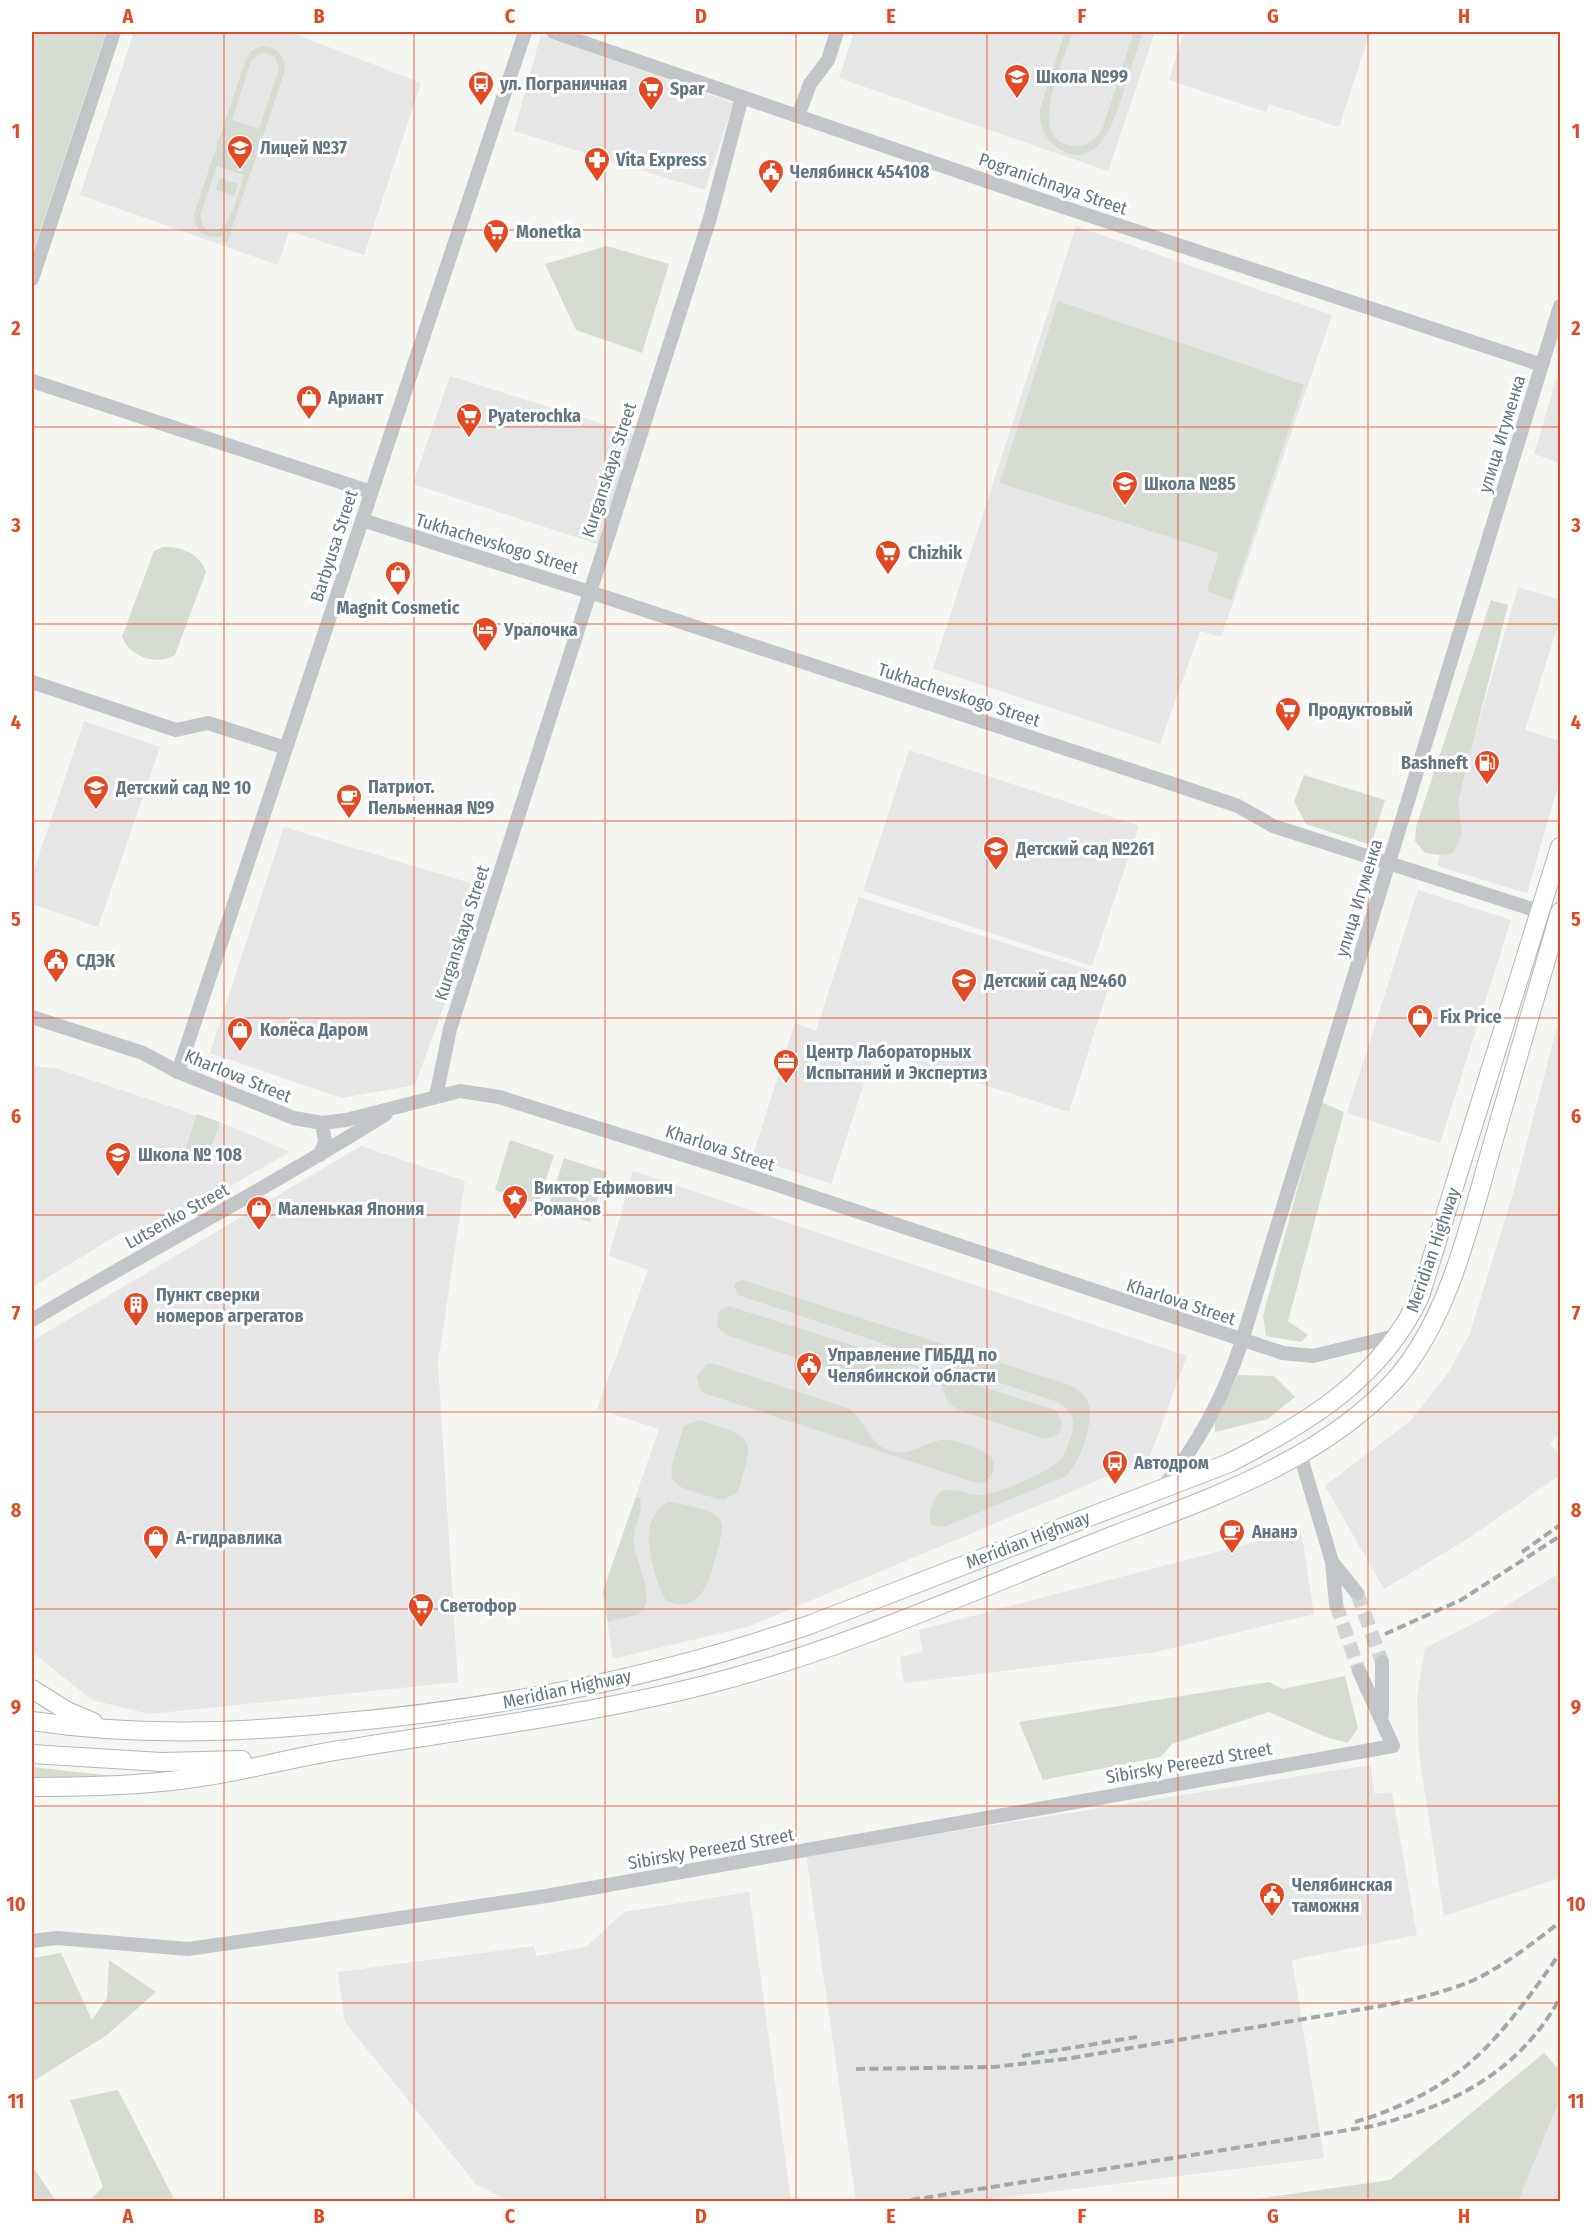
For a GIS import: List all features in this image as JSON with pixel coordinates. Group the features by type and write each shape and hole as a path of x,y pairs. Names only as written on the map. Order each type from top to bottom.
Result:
{"main road":[{"name":"Meridian Highway","path":"32,1721 111,1730 186,1733 288,1728 396,1718 554,1694 751,1645 809,1625 1229,1463 1289,1433 1338,1399 1377,1363 1399,1335 1416,1304 1433,1260 1560,847"},
{"name":"Meridian Highway","path":"324,1752 555,1716 709,1684 807,1654 897,1621 1190,1506 1240,1485 1300,1454 1371,1405 1398,1376 1421,1345 1436,1318 1482,1181 1560,912"},
{"path":"32,1689 68,1712 111,1730"},
{"path":"32,1754 161,1762 230,1761 324,1752"},
{"path":"32,1787 96,1787 190,1779 324,1752"}],"street":[{"path":"32,279 114,32"},
{"name":"Barbyusa Street","path":"178,1072 525,32"},
{"name":"Pogranichnaya Street","path":"553,32 1542,365"},
{"path":"798,116 810,84 828,60 837,32"},
{"name":"Kurganskaya Street","path":"436,1096 450,1029 710,218 742,96"},
{"name":"улица Игуменка","path":"1163,1487 1188,1457 1208,1424 1242,1341 1560,306"},
{"path":"32,381 371,492"},
{"name":"Tukhachevskogo Street","path":"362,520 590,592 1238,806 1273,826 1541,912"},
{"path":"32,682 176,730 208,723 286,748"},
{"name":"Kharlova Street","path":"32,1017 143,1053 178,1072 294,1118 322,1123 346,1120 400,1104 460,1091 479,1092 518,1102 744,1174 1283,1353 1313,1356 1399,1335"},
{"name":"Lutsenko Street","path":"32,1320 320,1155 400,1104"},
{"path":"320,1155 325,1142 322,1123"},
{"path":"1300,1454 1332,1562 1336,1604"},
{"path":"1332,1562 1357,1593"},
{"path":"1382,1662 1382,1719"},
{"path":"1359,1671 1382,1719"},
{"name":"Sibirsky Pereezd Street","path":"32,1941 57,1938 188,1949 546,1896 1393,1746 1382,1719"}],"shaded area":[{"path":"32,32 106,32 32,255"},
{"name":"Лицей №37","path":"134,32 290,32 421,83 364,255 289,231 278,265 80,195"},
{"name":"Школа №99","path":"854,32 1155,32 1108,171 839,78"},
{"path":"1065,32 1073,32 1056,79 1049,116 1052,131 1060,142 1076,146 1091,141 1102,130 1134,32 1142,32 1111,126 1095,149 1084,154 1071,154 1055,146 1045,134 1040,119 1040,109"},
{"path":"1184,32 1370,32 1339,127 1269,104 1266,112 1169,80"},
{"path":"541,35 733,103 705,190 514,131"},
{"path":"265,46 278,51 285,64 285,70 227,243 222,241 223,236 211,237 202,233 196,225 194,214 246,59 251,51","holes":["262,52 275,56 279,69 259,129 232,120 251,61","217,166 244,175 231,215 219,230 212,231 203,226 200,215"]},
{"path":"219,178 238,184 234,196 216,190"},
{"name":"Школа №85","path":"1076,226 1332,315 1221,637 1200,631 1160,744 933,669"},
{"path":"607,246 669,264 642,353 576,330 545,264"},
{"path":"1058,301 1304,385 1231,600 1207,591 1219,553 1000,483"},
{"path":"1560,367 1560,463 1534,454"},
{"path":"450,376 635,434 600,545 413,484"},
{"path":"163,547 189,552 199,560 206,572 175,655 160,660 145,658 131,650 122,637 154,551"},
{"path":"1518,587 1560,600 1560,618 1525,730 1560,741 1560,779 1527,893 1437,866"},
{"path":"1491,600 1508,605 1458,801 1462,835 1453,853 1441,855 1425,853 1415,841 1416,827"},
{"name":"Детский сад № 10","path":"84,721 160,747 98,927 32,904 32,876"},
{"name":"Детский сад №261","path":"909,750 1139,826 1092,966 863,891"},
{"path":"1304,775 1385,800 1371,845 1306,824 1294,802"},
{"path":"284,827 487,888 415,1085 342,1098 210,1053"},
{"path":"1418,890 1511,920 1440,1143 1347,1113"},
{"name":"Детский сад №460","path":"859,897 1112,977 1069,1112 875,1050 831,1184 752,1158 795,1023 816,1031"},
{"path":"1560,1016 1560,1433 1550,1443 1560,1456 1560,1475 1464,1541 1384,1589 1325,1486 1410,1421 1449,1372 1470,1333 1515,1187"},
{"name":"Школа № 108","path":"32,1066 58,1069 235,1128 290,1152 174,1218 119,1234 32,1287"},
{"path":"1321,1102 1344,1112 1288,1321 1308,1335 1301,1342 1266,1336 1263,1316"},
{"path":"197,1114 220,1122 207,1158 185,1150"},
{"path":"510,1140 554,1155 538,1204 495,1190"},
{"path":"361,1146 465,1181 438,1363 458,1682 149,1714 92,1700 32,1652 32,1341"},
{"path":"564,1158 607,1172 590,1222 548,1208"},
{"path":"633,1171 1187,1356 1149,1459 750,1626 613,1659 603,1591 659,1429 597,1409 648,1270 609,1256"},
{"path":"742,1280 1070,1385 1084,1396 1090,1413 1087,1433 1076,1463 1066,1476 944,1527 931,1525 931,1507 940,1492 955,1490 976,1495 989,1494 1024,1481 1055,1464 1065,1453 1072,1433 1073,1423 1069,1411 1058,1402 738,1295 734,1286 736,1282"},
{"path":"729,1306 1055,1410 1062,1421 1061,1430 1059,1434 1045,1439 956,1409 947,1400 939,1380 924,1370 908,1366 861,1379 727,1335 720,1330 717,1324 719,1311"},
{"path":"707,1364 714,1364 850,1409 876,1442 887,1450 902,1452 915,1450 941,1440 954,1441 986,1453 994,1462 994,1471 985,1482 976,1483 704,1393 700,1389 697,1376"},
{"path":"1238,1375 1274,1376 1295,1397 1268,1419 1215,1432 1215,1421"},
{"path":"699,1420 731,1431 746,1441 747,1459 738,1492 723,1500 688,1490 678,1485 673,1479 671,1471 673,1460 684,1426"},
{"path":"636,1497 640,1498 641,1504 634,1543 644,1580 646,1600 644,1608 639,1613 608,1622 603,1591"},
{"path":"668,1502 704,1510 716,1516 721,1524 722,1531 708,1583 697,1599 689,1603 679,1604 666,1601 652,1563 649,1534 652,1521 658,1510"},
{"path":"1301,1530 1314,1614 1156,1652 904,1683 900,1657 923,1652 919,1630"},
{"path":"1560,1573 1560,1878 1444,1916 1419,1754 1417,1697 1425,1648 1494,1613"},
{"path":"1345,1676 1358,1728 1348,1743 1326,1737 1269,1712 1172,1744 1161,1757 1043,1780 1019,1722 1269,1682 1283,1689"},
{"path":"1370,1765 1375,1794 1392,1792 1417,1935 1292,1960 1324,2158 976,2201 856,2201 806,1855"},
{"path":"32,1767 123,1777 32,1778"},
{"path":"749,1892 791,2201 509,2201 476,2184 345,2022 338,1972 534,1946 536,1956 586,1947 624,1912"},
{"path":"61,1953 92,2020 107,1998 109,1960 156,1992 107,2035 32,2082 32,1958"},
{"path":"1544,2053 1560,2071 1560,2098 1518,2201 1242,2201 1390,2180"},
{"path":"1560,2064 1560,2201 1504,2201"},
{"path":"118,2090 175,2201 89,2201 103,2187 70,2100"},
{"path":"32,2166 56,2201 32,2201"}],"tunnel":[{"path":"1357,1593 1382,1662"},
{"path":"1336,1604 1359,1671"}],"railway":[{"path":"1522,1552 1560,1525"},
{"path":"1385,1634 1461,1600 1560,1536"},
{"path":"856,2069 994,2067 1065,2059 1387,2005 1467,1983 1515,1956 1560,1922"},
{"path":"1355,2122 1391,2110 1414,2099 1437,2087 1464,2068 1509,2022 1560,1953"},
{"path":"911,2200 1373,2126 1402,2118 1456,2096 1503,2066 1524,2047 1560,1998"},
{"path":"1022,2056 1137,2037"}],"place":[{"name":"Школа №99","path":"1017,100"},
{"name":"ул. Пограничная","path":"481,107"},
{"name":"Spar","path":"651,112"},
{"name":"Лицей №37","path":"240,171"},
{"name":"Vita Express","path":"597,183"},
{"name":"Челябинск 454108","path":"771,195"},
{"name":"Monetka","path":"496,255"},
{"name":"Ариант","path":"309,421"},
{"name":"Pyaterochka","path":"469,439"},
{"name":"Школа №85","path":"1125,507"},
{"name":"Chizhik","path":"888,576"},
{"name":"Magnit Cosmetic","path":"398,597"},
{"name":"Уралочка","path":"485,653"},
{"name":"Продуктовый","path":"1288,733"},
{"name":"Bashneft","path":"1487,786"},
{"name":"Детский сад № 10","path":"96,811"},
{"name":"Патриот. Пельменная №9","path":"349,820"},
{"name":"Детский сад №261","path":"996,872"},
{"name":"СДЭК","path":"56,984"},
{"name":"Детский сад №460","path":"964,1004"},
{"name":"Fix Price","path":"1420,1040"},
{"name":"Колёса Даром","path":"240,1053"},
{"name":"Центр Лабораторных Испытаний и Экспертиз","path":"786,1085"},
{"name":"Школа № 108","path":"118,1178"},
{"name":"Виктор Ефимович Романов","path":"515,1221"},
{"name":"Маленькая Япония","path":"259,1232"},
{"name":"Пункт сверки номеров агрегатов","path":"136,1328"},
{"name":"Управление ГИБДД по Челябинской области","path":"809,1388"},
{"name":"Автодром","path":"1115,1486"},
{"name":"Ананэ","path":"1232,1555"},
{"name":"А-гидравлика","path":"156,1561"},
{"name":"Светофор","path":"421,1629"},
{"name":"Челябинская таможня","path":"1272,1918"}]}
